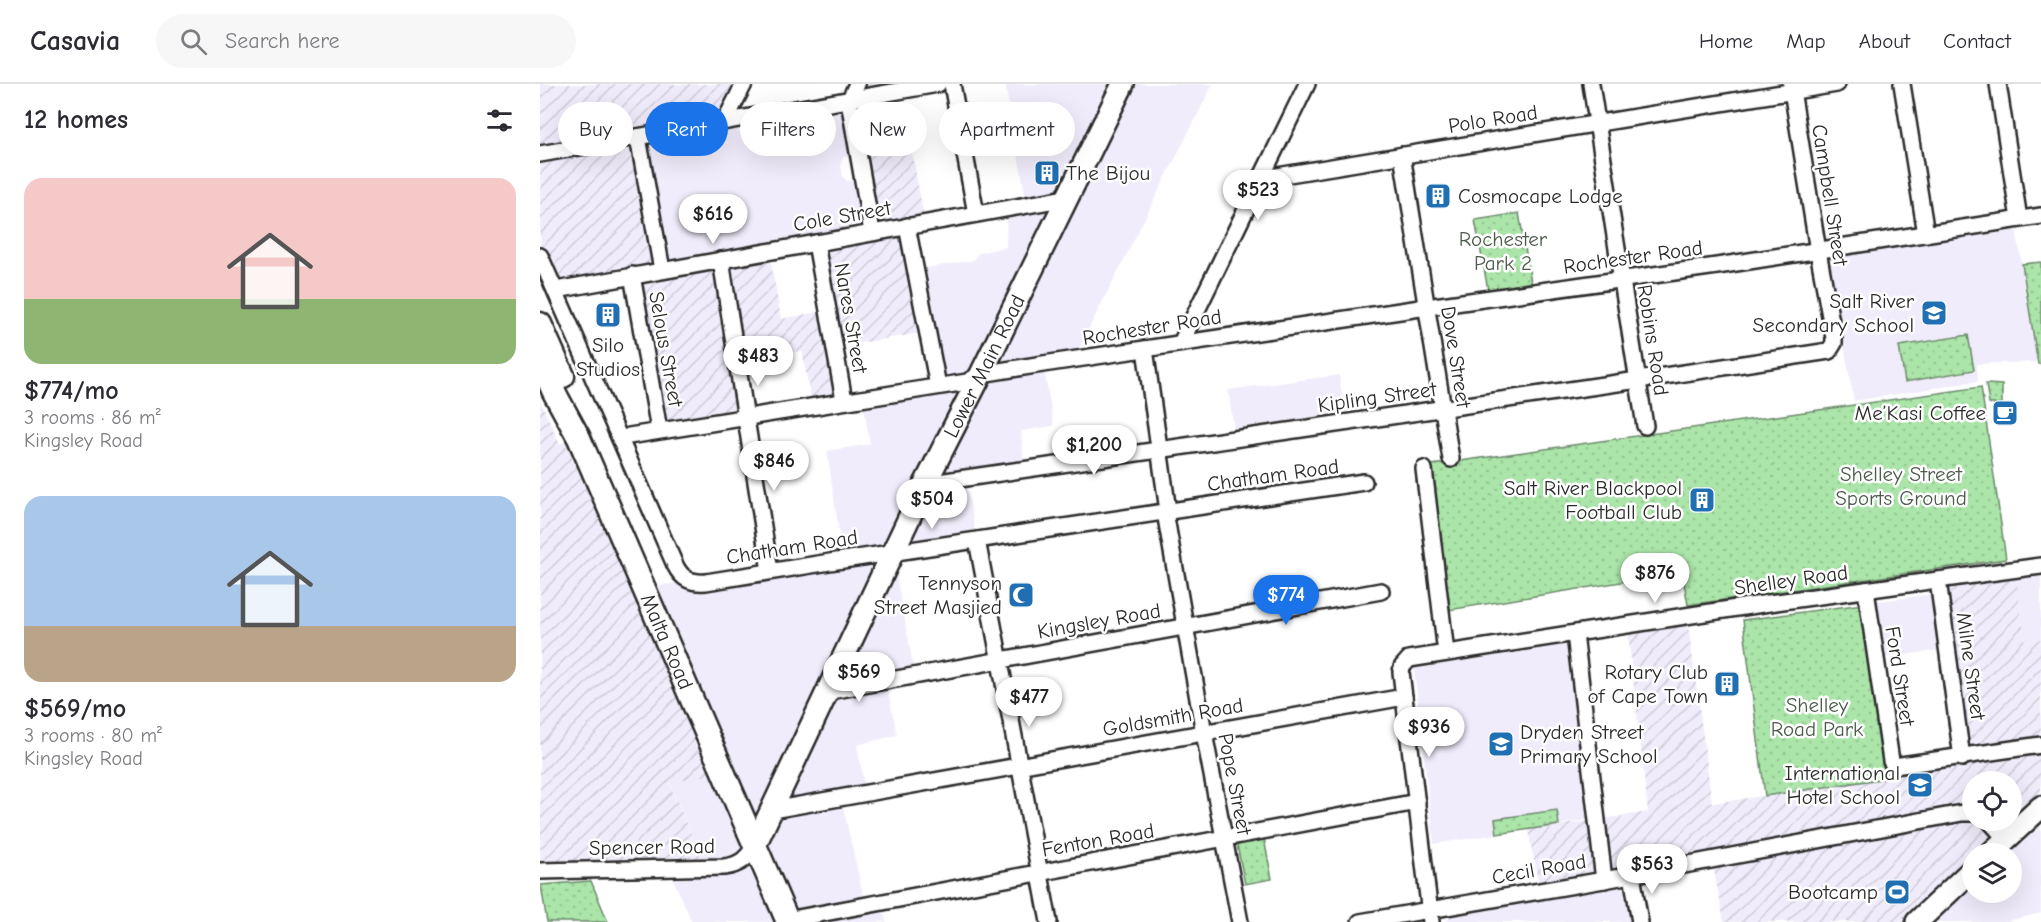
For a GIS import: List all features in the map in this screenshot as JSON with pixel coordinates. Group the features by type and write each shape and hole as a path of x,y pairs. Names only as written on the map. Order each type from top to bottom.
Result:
{"main road":[{"name":"Malta Road","path":"540,324 567,385 579,438"},
{"name":"Malta Road","path":"540,360 579,438 678,673 787,921"}],"street":[{"path":"728,115 744,84"},
{"path":"857,84 849,101 872,232"},
{"path":"728,121 938,84"},
{"path":"952,84 975,214"},
{"name":"Lower Main Road","path":"755,845 825,692 925,484 1123,84"},
{"path":"1181,343 1307,84"},
{"name":"Robins Road","path":"1591,84 1645,426"},
{"name":"Polo Road","path":"1262,176 1277,176 1597,123 1791,88 1838,84"},
{"path":"1902,84 1926,234"},
{"path":"1998,84 2019,219"},
{"name":"Campbell Street","path":"1791,88 1834,338 1832,348"},
{"path":"540,154 645,136"},
{"path":"638,137 662,270"},
{"name":"Dove Street","path":"1402,155 1451,459"},
{"name":"Cole Street","path":"556,290 1066,198"},
{"name":"Rochester Road","path":"629,436 967,382 981,374 2041,216"},
{"path":"907,226 938,386"},
{"name":"Nares Street","path":"816,243 844,400"},
{"name":"Chatham Road","path":"540,256 680,574 686,580 697,583 1364,482"},
{"path":"722,260 770,571"},
{"name":"Selous Street","path":"632,275 659,430"},
{"name":"Kipling Street","path":"925,484 1638,380 1824,352 1832,348"},
{"name":"Pope Street","path":"1145,349 1166,512 1185,627 1240,922"},
{"path":"1424,469 1446,653"},
{"path":"977,540 1049,922"},
{"name":"Shelley Road","path":"1404,697 1401,672 1405,662 1413,657 2041,566"},
{"name":"Milne Street","path":"1938,580 1962,758"},
{"name":"Ford Street","path":"1866,590 1891,761 1894,766 1962,758"},
{"name":"Kingsley Road","path":"825,692 1381,591"},
{"path":"1575,633 1604,880"},
{"path":"1404,697 1431,916"},
{"name":"Goldsmith Road","path":"772,810 1404,697"},
{"path":"1962,758 2041,745"},
{"name":"Fenton Road","path":"787,921 1417,802"},
{"path":"2002,843 2041,807"},
{"name":"Cecil Road","path":"1360,922 1431,916 1604,880 1962,813"},
{"path":"1999,831 2006,839"},
{"name":"Spencer Road","path":"540,871 724,867 742,862 755,845"},
{"path":"1632,875 1640,922"},
{"path":"1917,922 1962,879"}],"shaded area":[{"path":"540,84 744,84 728,115 728,102 645,102 645,136 639,137 662,270 769,251 781,319 828,310 816,243 872,232 859,156 913,156 925,223 907,226 928,332 835,347 844,400 812,405 802,351 739,361 746,416 659,430 632,276 556,290 540,256"},
{"path":"857,84 917,84 901,91 903,102 849,102"},
{"path":"1005,84 1213,84 1073,360 1043,364 1054,426 1021,431 1024,469 965,478 977,540 892,553 915,675 886,681 897,735 857,745 866,794 841,798 865,904 881,902 886,922 692,922 668,867 705,867 669,781 643,589 843,560 827,451 870,444 862,397 938,386 915,270 974,260 978,253 1006,247 1007,208 1027,204 1018,156 1075,156 1075,102 1008,102"},
{"path":"845,110 848,127 848,156 852,156 843,157 841,164 843,177 847,181 857,180 865,224 789,240 669,260 651,156 728,156 728,130 737,128 740,132 740,156 836,156 836,112"},
{"name":"Salt River Secondary School","path":"2016,228 2038,362 1977,364 1978,381 1854,401 1828,259"},
{"path":"1339,375 1345,413 1234,429 1228,390"},
{"path":"540,400 560,444 579,438 722,773 669,782 705,867 540,871"},
{"path":"2041,566 2041,639 2025,642 2015,569"},
{"path":"2015,569 2025,642 2041,639 2041,807 2022,824 2022,771 1962,771 1962,831 2014,831 2001,843 1962,843 1962,879 1917,922 1724,922 1712,860 1540,890 1528,830 1648,812 1627,625 1687,616 1712,803 1866,782 1887,778 1894,766 1962,758 1938,580"},
{"path":"1934,594 1941,650 1883,658 1876,603"},
{"name":"Dryden Street Primary School","path":"1567,645 1588,820 1434,844 1414,668"},
{"path":"2041,807 2041,913 2004,922 1917,922 1962,879 1962,903 2022,903 2022,843 2001,843 2014,831 2022,831 2022,824"},
{"path":"1619,884 1625,887 1631,922 1446,922 1451,915"}],"green space":[{"name":"Rochester Park 2","path":"1519,213 1531,282 1488,290 1475,220"},
{"path":"2041,262 2041,364 2038,364 2022,264"},
{"path":"1968,335 1974,370 1905,382 1899,346"},
{"path":"1986,384 2002,385 2002,404 1989,404"},
{"name":"Shelley Street Sports Ground","path":"1981,387 2006,559 1688,605 1682,572 1449,610 1432,465"},
{"name":"Shelley Road Park","path":"1863,604 1887,778 1765,796 1743,620"},
{"path":"1557,810 1559,825 1497,834 1495,819"},
{"path":"1264,839 1272,879 1245,884 1237,845"},
{"path":"591,881 608,922 547,922 541,885"}],"place":[{"name":"The Bijou","path":"1047,173"},
{"name":"Cosmocape Lodge","path":"1438,196"},
{"name":"Salt River Secondary School","path":"1934,313"},
{"name":"Silo Studios","path":"608,315"},
{"name":"Me’Kasi Coffee","path":"2005,413"},
{"name":"Salt River Blackpool Football Club","path":"1702,500"},
{"name":"Tennyson Street Masjied","path":"1021,595"},
{"name":"Rotary Club of Cape Town","path":"1727,684"},
{"name":"Dryden Street Primary School","path":"1501,744"},
{"name":"International Hotel School","path":"1920,785"},
{"name":"Bootcamp","path":"1897,892"}]}
